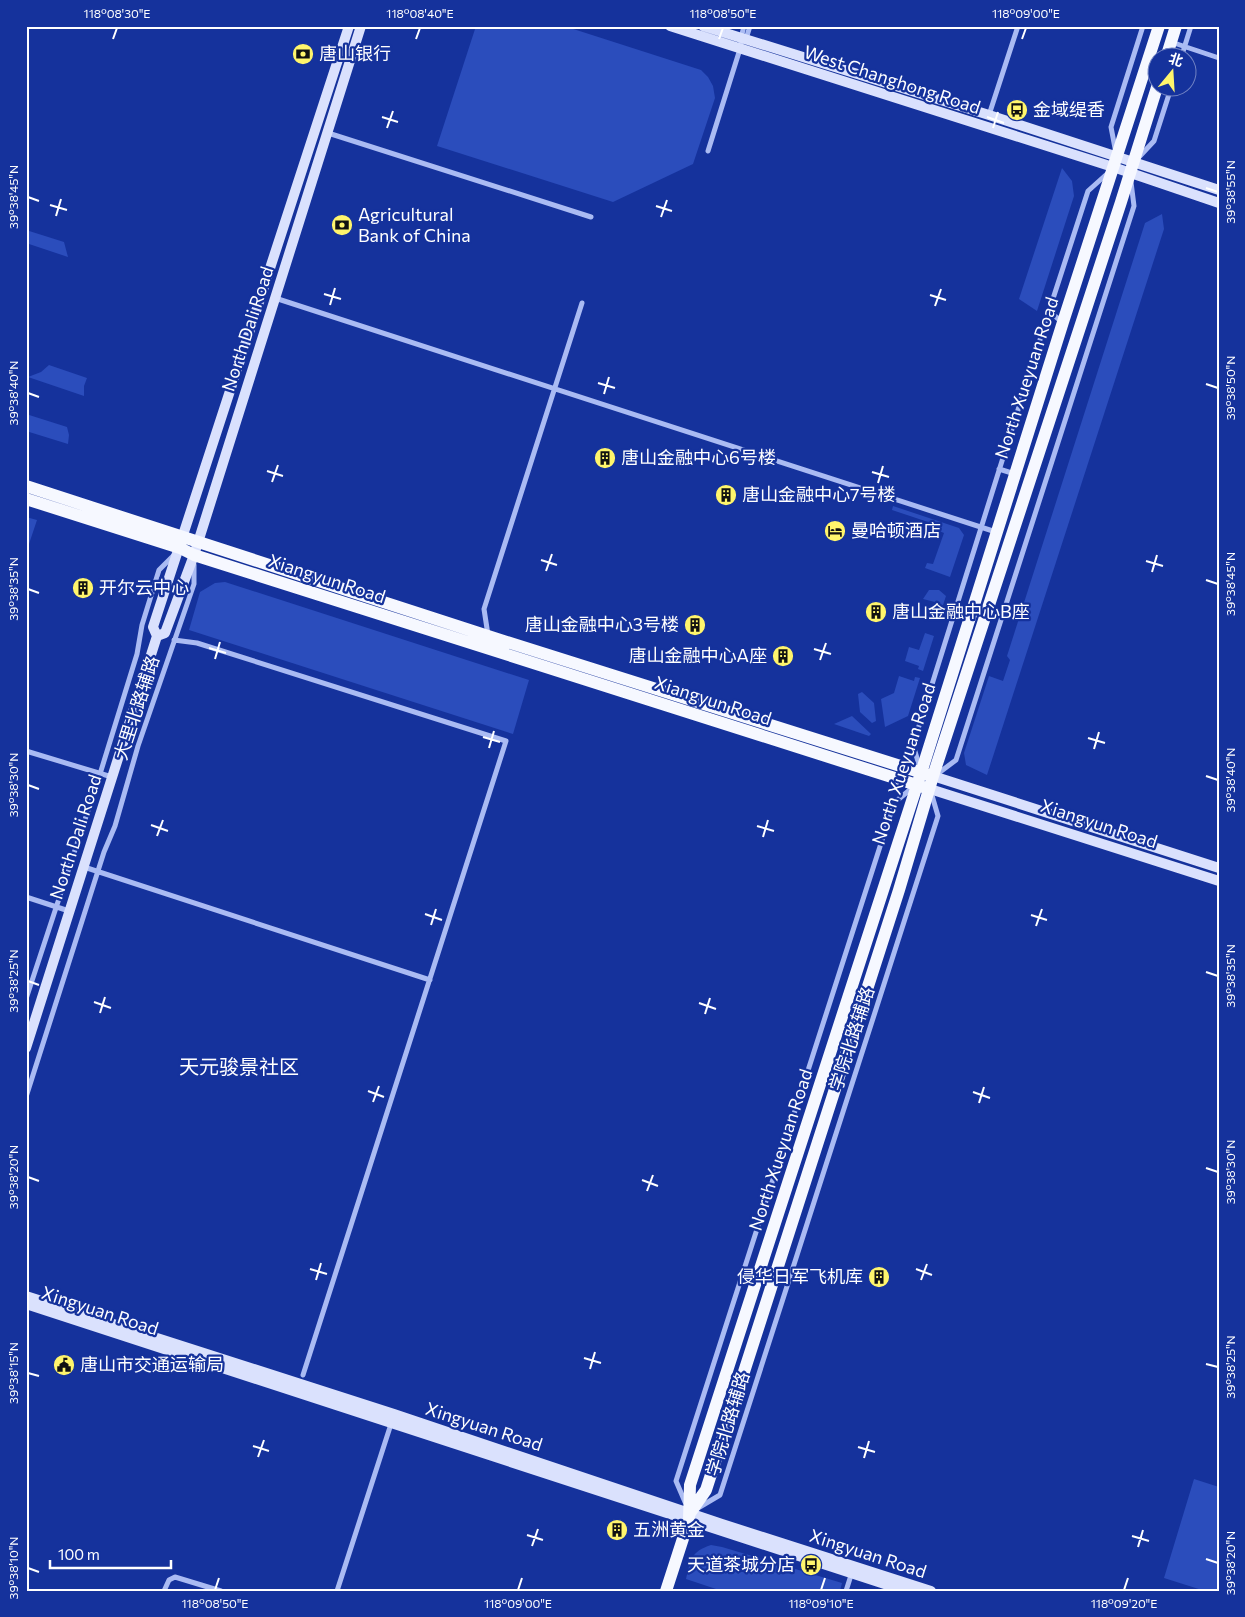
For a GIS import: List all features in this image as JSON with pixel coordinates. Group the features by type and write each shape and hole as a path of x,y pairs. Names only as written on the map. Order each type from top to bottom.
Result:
{"main road":[{"name":"North Dali Road","path":"26,1048 157,636 153,627 349,26"},
{"name":"North Dali Road","path":"157,636 165,633 194,555 362,26"},
{"name":"West Changhong Road","path":"670,26 742,42 989,115 1219,203"},
{"name":"West Changhong Road","path":"703,26 742,42 1115,162"},
{"name":"North Xueyuan Road","path":"666,1591 689,1517 706,1490 899,890 930,789 924,778 996,532 1159,26"},
{"path":"1169,48 1176,26"},
{"name":"North Xueyuan Road","path":"689,1517 690,1485 779,1213 924,778 1031,479 1154,98"},
{"name":"West Changhong Road","path":"1131,168 1219,190"},
{"path":"1015,474 1031,479"},
{"name":"Xiangyun Road","path":"26,486 182,542 194,555 1219,868"},
{"name":"Xiangyun Road","path":"26,499 182,542 198,541 924,778"},
{"name":"Xiangyun Road","path":"930,789 1219,881"},
{"path":"779,1213 793,1218"},
{"name":"Xingyuan Road","path":"26,1296 689,1517 853,1570 931,1591"},
{"name":"Xingyuan Road","path":"26,1304 392,1419"},
{"name":"Xingyuan Road","path":"853,1570 906,1591"}],"street":[{"path":"742,42 744,26"},
{"path":"708,151 742,42 750,26"},
{"path":"989,115 1018,26"},
{"path":"924,778 913,745 1088,191 1115,162 1111,127 1143,26"},
{"path":"1185,46 1191,26"},
{"path":"1171,42 1219,58"},
{"path":"1131,168 1154,141 1169,98"},
{"path":"328,133 591,217"},
{"name":"学院北路辅路","path":"930,789 938,816 720,1495 689,1517 676,1481 894,803 924,778 956,760 1134,206 1131,168"},
{"path":"275,298 996,532"},
{"path":"488,636 484,609 582,303"},
{"path":"1049,311 1063,322"},
{"path":"999,469 1015,474"},
{"path":"1031,479 1045,483"},
{"name":"大里北路辅路","path":"26,999 100,774 137,654 142,625 159,570 182,542"},
{"name":"大里北路辅路","path":"26,1097 98,872 115,826 138,746 194,584 194,555"},
{"path":"174,640 196,643 506,741 303,1375"},
{"path":"26,750 112,778"},
{"path":"84,867 430,980"},
{"path":"899,890 912,894"},
{"path":"26,898 70,911"},
{"path":"764,1208 779,1213"},
{"path":"793,1218 807,1222"},
{"path":"713,1362 728,1369"},
{"path":"743,1374 756,1379"},
{"path":"337,1591 392,1419"},
{"path":"846,1591 853,1570"},
{"path":"164,1591 169,1580 176,1577 221,1591"}],"shaded area":[{"path":"476,26 564,26 701,70 713,86 715,98 693,164 613,202 437,146"},
{"path":"1062,168 1072,181 1074,196 1037,311 1019,299"},
{"path":"1162,214 1164,229 987,775 966,765 964,753 989,676 1003,681 1010,660 1007,656 1145,223"},
{"path":"26,230 64,242 68,257 26,243"},
{"path":"49,365 87,378 84,386 84,396 28,377 41,372"},
{"path":"26,414 67,427 69,435 68,444 26,431"},
{"path":"893,506 959,528 964,535 950,577 925,568 927,563 933,564 944,533 939,531 940,526 892,510"},
{"path":"26,517 37,520 26,553"},
{"path":"225,582 529,680 513,734 189,630 200,592 215,583"},
{"path":"929,590 939,590 946,596 939,617 931,614 935,602 923,599"},
{"path":"925,633 934,636 923,671 918,669 919,666 905,661 909,647 919,650"},
{"path":"899,676 914,681 915,677 920,678 908,716 885,727 881,699 894,693"},
{"path":"862,692 874,703 876,721 872,723 860,712 858,694"},
{"path":"852,716 871,734 869,736 834,724"},
{"path":"1194,1479 1219,1487 1219,1591 1205,1591 1164,1578"},
{"path":"711,1545 842,1583 840,1591 722,1591 686,1579 692,1558 699,1551"}],"place":[{"name":"唐山银行","path":"303,54"},
{"name":"金域缇香","path":"1017,110"},
{"name":"Agricultural Bank of China","path":"342,225"},
{"name":"唐山金融中心6号楼","path":"605,458"},
{"name":"唐山金融中心7号楼","path":"726,495"},
{"name":"曼哈顿酒店","path":"835,531"},
{"name":"开尔云中心","path":"83,588"},
{"name":"唐山金融中心B座","path":"876,612"},
{"name":"唐山金融中心3号楼","path":"695,625"},
{"name":"唐山金融中心A座","path":"783,656"},
{"name":"侵华日军飞机库","path":"879,1277"},
{"name":"唐山市交通运输局","path":"64,1365"},
{"name":"五洲黄金","path":"617,1530"},
{"name":"天道茶城分店","path":"811,1565"}],"district":[{"name":"天元骏景社区","path":"239,1067"}]}
